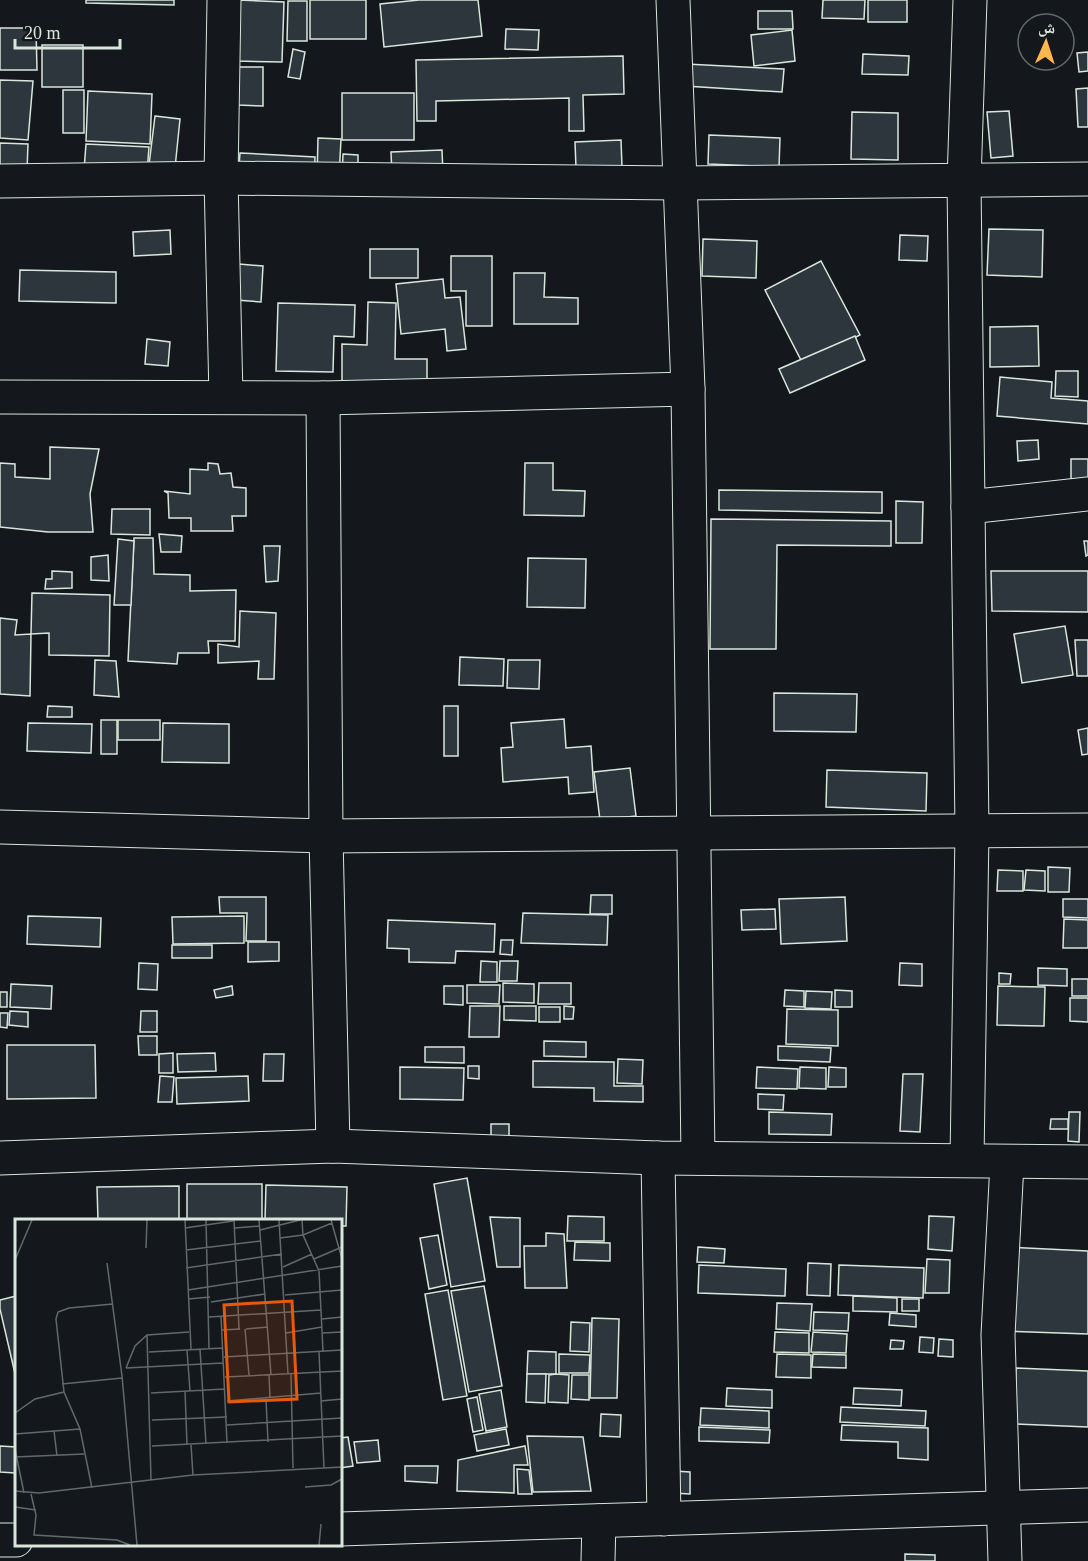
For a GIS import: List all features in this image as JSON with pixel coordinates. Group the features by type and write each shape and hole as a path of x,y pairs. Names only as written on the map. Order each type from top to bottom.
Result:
{"street":[{"path":"224,0 221,178 226,397"},
{"path":"673,0 688,389 698,1158"},
{"path":"967,1160 972,831 964,181 970,0"},
{"path":"0,182 221,178 680,183 1088,178"},
{"path":"0,397 323,398 688,389"},
{"path":"323,398 326,836 333,1146"},
{"path":"968,507 1088,494"},
{"path":"0,827 326,836 1088,830"},
{"path":"0,1158 333,1146 658,1158 1088,1162"},
{"path":"658,1158 664,1519"},
{"path":"1005,1561 998,1335 1007,1163"},
{"path":"342,1529 1088,1505"},
{"path":"598,1561 599,1521"}],"building":[{"path":"86,0 174,0 174,5 86,3"},
{"path":"239,0 284,2 282,62 237,61"},
{"path":"310,0 366,0 366,39 310,39"},
{"path":"419,0 478,0 482,36 384,47 380,4"},
{"path":"823,0 865,0 864,19 822,18"},
{"path":"868,0 907,0 907,22 868,22"},
{"path":"288,1 307,1 307,41 287,41"},
{"path":"758,11 792,11 793,29 758,29"},
{"path":"0,28 36,28 37,70 0,70"},
{"path":"506,29 539,30 538,50 505,49"},
{"path":"792,30 795,61 754,66 751,35"},
{"path":"42,45 83,45 83,87 42,87"},
{"path":"293,49 305,52 300,79 288,77"},
{"path":"1088,52 1088,71 1079,72 1077,53"},
{"path":"863,54 909,56 908,75 862,74"},
{"path":"623,56 624,94 583,95 584,131 569,131 569,98 436,101 436,121 417,121 416,60"},
{"path":"686,64 784,69 782,92 685,86"},
{"path":"237,67 263,67 263,106 238,105"},
{"path":"0,80 33,81 28,140 0,138"},
{"path":"1088,88 1088,127 1078,127 1076,89"},
{"path":"63,90 84,90 84,133 63,133"},
{"path":"88,91 152,94 150,144 86,141"},
{"path":"342,93 414,93 414,140 342,140"},
{"path":"1009,111 1013,156 991,158 987,112"},
{"path":"852,112 898,113 898,160 851,159"},
{"path":"155,116 180,119 175,168 149,165"},
{"path":"709,135 780,138 779,167 708,164"},
{"path":"318,138 341,139 339,178 317,177"},
{"path":"621,140 622,167 576,168 575,142"},
{"path":"0,143 28,144 27,171 0,171"},
{"path":"86,144 149,147 147,173 84,170"},
{"path":"442,150 443,174 392,176 391,152"},
{"path":"240,153 315,157 314,183 238,179"},
{"path":"343,154 358,155 358,177 342,176"},
{"path":"989,229 1043,230 1042,277 987,275"},
{"path":"170,230 171,254 134,256 133,232"},
{"path":"900,235 928,236 927,261 899,260"},
{"path":"703,239 757,241 756,278 702,276"},
{"path":"370,249 418,249 418,278 370,278"},
{"path":"451,256 492,256 492,326 466,326 466,291 451,291"},
{"path":"821,261 860,335 803,364 765,290"},
{"path":"239,264 263,266 261,302 236,300"},
{"path":"20,270 116,272 116,303 19,301"},
{"path":"514,273 545,273 544,297 578,298 578,324 514,324"},
{"path":"443,279 445,298 460,297 466,349 447,351 445,329 401,334 396,284"},
{"path":"368,302 396,303 395,359 427,359 427,383 342,382 342,344 367,345"},
{"path":"278,303 355,305 354,337 334,336 333,372 276,371"},
{"path":"1038,326 1039,366 990,367 990,327"},
{"path":"855,336 865,360 790,393 779,369"},
{"path":"147,339 170,342 168,366 145,364"},
{"path":"1056,371 1078,371 1078,397 1055,396"},
{"path":"1000,377 1052,382 1051,398 1088,401 1088,424 997,416"},
{"path":"1038,440 1039,459 1018,461 1017,441"},
{"path":"50,447 99,449 90,494 93,532 48,532 0,527 0,463 15,464 15,477 50,479"},
{"path":"1071,459 1088,459 1088,482 1071,482"},
{"path":"208,463 218,464 220,474 231,473 233,487 246,488 246,516 232,516 233,531 191,531 191,518 169,518 168,493 164,491 190,494 190,469 208,470"},
{"path":"525,463 553,463 553,490 585,491 584,516 524,515"},
{"path":"719,490 882,492 882,513 719,510"},
{"path":"896,501 923,502 922,543 896,543"},
{"path":"112,509 150,509 150,535 111,534"},
{"path":"711,519 891,521 891,546 777,545 776,649 710,649"},
{"path":"159,534 182,536 181,552 161,552"},
{"path":"134,538 153,538 154,574 190,575 190,591 236,590 235,641 208,641 209,653 178,653 177,664 128,661"},
{"path":"118,539 134,541 131,605 114,605"},
{"path":"1084,541 1088,541 1088,555 1086,556"},
{"path":"264,546 280,546 278,581 266,582"},
{"path":"108,555 109,581 91,580 91,557"},
{"path":"528,558 586,559 585,608 527,607"},
{"path":"52,571 72,572 72,588 45,589 46,579 52,579"},
{"path":"991,571 1088,571 1088,612 992,611"},
{"path":"32,593 110,595 109,656 49,655 49,633 31,634"},
{"path":"240,611 276,613 274,679 258,679 259,661 218,663 218,644 239,647"},
{"path":"0,618 17,620 15,635 31,634 30,696 0,694"},
{"path":"1065,626 1073,675 1022,683 1014,634"},
{"path":"1075,640 1088,640 1088,676 1077,676"},
{"path":"460,657 504,659 503,686 459,685"},
{"path":"95,660 116,661 119,697 94,695"},
{"path":"508,660 540,660 539,689 507,688"},
{"path":"774,693 857,694 856,732 774,731"},
{"path":"48,706 72,707 72,717 47,717"},
{"path":"444,706 458,706 458,756 444,756"},
{"path":"564,719 566,748 591,746 594,792 569,794 568,777 503,782 501,748 513,747 511,723"},
{"path":"101,720 117,720 117,754 101,754"},
{"path":"118,720 160,720 160,740 118,740"},
{"path":"28,723 92,724 91,753 27,751"},
{"path":"163,723 229,724 229,763 162,762"},
{"path":"1088,728 1088,754 1082,755 1078,730"},
{"path":"630,768 636,816 600,820 594,772"},
{"path":"827,770 927,773 926,811 826,807"},
{"path":"1048,867 1070,868 1069,892 1048,892"},
{"path":"998,870 1023,871 1023,891 997,891"},
{"path":"1026,870 1045,871 1045,891 1024,890"},
{"path":"591,895 612,895 612,914 590,914"},
{"path":"219,897 266,897 266,941 246,941 247,913 220,913"},
{"path":"845,897 847,941 781,944 779,899"},
{"path":"1063,899 1088,899 1088,918 1063,917"},
{"path":"775,909 776,929 742,930 741,910"},
{"path":"523,913 608,915 607,945 521,943"},
{"path":"28,916 101,918 100,947 27,944"},
{"path":"244,916 244,943 173,944 172,917"},
{"path":"1064,919 1088,920 1088,948 1063,948"},
{"path":"388,920 495,924 494,952 456,951 455,963 409,962 409,949 387,948"},
{"path":"501,940 513,940 512,955 500,954"},
{"path":"248,942 279,942 279,961 248,962"},
{"path":"172,945 212,945 212,958 172,958"},
{"path":"481,961 497,962 497,982 480,982"},
{"path":"500,961 518,961 517,981 499,981"},
{"path":"139,963 158,964 157,990 138,989"},
{"path":"900,963 922,964 922,986 899,985"},
{"path":"1038,968 1067,969 1067,986 1038,985"},
{"path":"999,973 1011,974 1010,984 999,984"},
{"path":"1072,979 1088,979 1088,996 1072,996"},
{"path":"503,983 534,984 534,1003 503,1002"},
{"path":"539,983 571,983 571,1004 538,1004"},
{"path":"11,984 52,986 51,1009 10,1007"},
{"path":"467,985 500,985 499,1004 467,1003"},
{"path":"232,986 233,995 216,998 214,990"},
{"path":"444,986 463,986 463,1005 444,1004"},
{"path":"998,986 1045,987 1044,1026 997,1025"},
{"path":"785,990 804,991 804,1007 784,1006"},
{"path":"835,990 852,991 852,1007 835,1007"},
{"path":"806,991 832,992 831,1009 805,1008"},
{"path":"0,992 7,992 7,1007 0,1007"},
{"path":"1070,998 1088,998 1088,1022 1070,1021"},
{"path":"470,1006 500,1006 499,1037 469,1037"},
{"path":"504,1006 536,1006 536,1021 504,1020"},
{"path":"564,1006 574,1007 573,1019 564,1019"},
{"path":"539,1007 560,1007 560,1022 539,1022"},
{"path":"787,1009 838,1010 838,1046 786,1044"},
{"path":"10,1011 28,1012 28,1027 9,1025"},
{"path":"141,1011 157,1011 157,1032 140,1032"},
{"path":"0,1013 8,1013 7,1028 0,1027"},
{"path":"138,1036 157,1036 157,1055 139,1055"},
{"path":"544,1041 586,1042 586,1057 544,1056"},
{"path":"7,1045 95,1045 96,1098 7,1099"},
{"path":"778,1046 831,1048 830,1062 778,1060"},
{"path":"425,1047 464,1047 464,1063 425,1062"},
{"path":"173,1053 173,1073 159,1073 159,1054"},
{"path":"215,1053 216,1071 178,1072 177,1054"},
{"path":"264,1054 284,1054 283,1081 263,1081"},
{"path":"618,1059 643,1060 642,1084 617,1083"},
{"path":"533,1061 614,1062 614,1086 643,1086 643,1102 594,1101 594,1088 533,1087"},
{"path":"468,1066 479,1066 479,1079 468,1078"},
{"path":"400,1067 464,1068 463,1100 400,1099"},
{"path":"757,1067 798,1069 797,1089 756,1088"},
{"path":"800,1067 826,1068 826,1089 799,1088"},
{"path":"829,1067 846,1068 846,1087 828,1087"},
{"path":"903,1074 923,1074 920,1132 900,1131"},
{"path":"160,1076 174,1077 172,1102 158,1102"},
{"path":"248,1076 249,1101 177,1104 176,1078"},
{"path":"758,1094 784,1095 783,1110 758,1109"},
{"path":"769,1112 832,1114 831,1135 769,1134"},
{"path":"1069,1112 1080,1112 1079,1142 1068,1141"},
{"path":"1051,1119 1068,1119 1068,1129 1050,1129"},
{"path":"491,1124 509,1124 509,1144 491,1144"},
{"path":"467,1178 485,1281 451,1287 434,1184"},
{"path":"187,1184 262,1184 262,1219 187,1219"},
{"path":"266,1185 347,1187 346,1226 342,1226 342,1219 265,1219"},
{"path":"179,1186 179,1219 98,1219 97,1187"},
{"path":"568,1216 604,1217 604,1241 567,1241"},
{"path":"929,1216 954,1217 952,1251 928,1249"},
{"path":"490,1217 520,1218 520,1267 497,1267"},
{"path":"546,1233 564,1234 567,1288 525,1288 524,1246 546,1246"},
{"path":"438,1235 447,1285 429,1289 420,1238"},
{"path":"575,1242 610,1243 610,1261 574,1260"},
{"path":"698,1247 725,1249 724,1263 697,1262"},
{"path":"1007,1247 1088,1251 1088,1334 1004,1331"},
{"path":"927,1259 950,1260 949,1293 925,1293"},
{"path":"808,1263 831,1264 830,1296 807,1295"},
{"path":"699,1265 786,1269 785,1296 698,1293"},
{"path":"839,1265 924,1268 923,1298 838,1295"},
{"path":"484,1286 502,1386 469,1392 451,1291"},
{"path":"448,1290 467,1396 443,1400 425,1294"},
{"path":"15,1296 15,1374 0,1309 0,1300"},
{"path":"853,1296 897,1298 897,1312 853,1311"},
{"path":"902,1299 919,1299 919,1311 902,1311"},
{"path":"777,1303 812,1304 810,1331 776,1329"},
{"path":"814,1312 849,1313 848,1331 813,1330"},
{"path":"890,1313 916,1315 916,1327 889,1325"},
{"path":"592,1318 619,1319 617,1398 590,1398"},
{"path":"571,1322 590,1323 589,1352 570,1351"},
{"path":"775,1332 809,1333 809,1353 774,1352"},
{"path":"813,1332 847,1334 846,1353 811,1352"},
{"path":"920,1337 934,1338 933,1353 919,1352"},
{"path":"939,1339 953,1340 953,1357 938,1356"},
{"path":"891,1340 904,1341 903,1349 890,1349"},
{"path":"528,1351 556,1352 556,1374 527,1374"},
{"path":"559,1354 590,1355 589,1373 559,1373"},
{"path":"777,1354 811,1355 811,1378 776,1377"},
{"path":"813,1354 846,1355 846,1368 812,1367"},
{"path":"1016,1368 1088,1371 1088,1427 1014,1424"},
{"path":"527,1374 546,1374 545,1403 526,1402"},
{"path":"549,1375 569,1375 568,1403 548,1402"},
{"path":"572,1375 589,1375 589,1400 571,1399"},
{"path":"727,1388 772,1390 772,1408 726,1406"},
{"path":"854,1388 902,1390 901,1406 853,1404"},
{"path":"501,1390 507,1427 486,1431 479,1394"},
{"path":"477,1397 483,1430 473,1432 467,1399"},
{"path":"841,1407 926,1411 925,1426 840,1422"},
{"path":"701,1408 769,1411 769,1428 700,1425"},
{"path":"601,1414 621,1415 620,1437 600,1436"},
{"path":"842,1425 928,1428 928,1460 898,1458 898,1442 841,1440"},
{"path":"699,1427 770,1430 769,1443 699,1441"},
{"path":"506,1429 509,1445 477,1451 474,1435"},
{"path":"527,1436 583,1437 591,1491 533,1492"},
{"path":"348,1437 353,1466 342,1468 342,1438"},
{"path":"378,1440 380,1461 357,1463 354,1442"},
{"path":"0,1446 15,1447 15,1473 0,1472"},
{"path":"525,1446 528,1465 514,1465 514,1493 457,1491 458,1460"},
{"path":"405,1466 438,1466 437,1483 405,1481"},
{"path":"517,1469 529,1470 532,1494 518,1494"},
{"path":"674,1471 690,1472 690,1494 673,1493"},
{"path":"905,1554 935,1555 935,1561 905,1561"}]}
